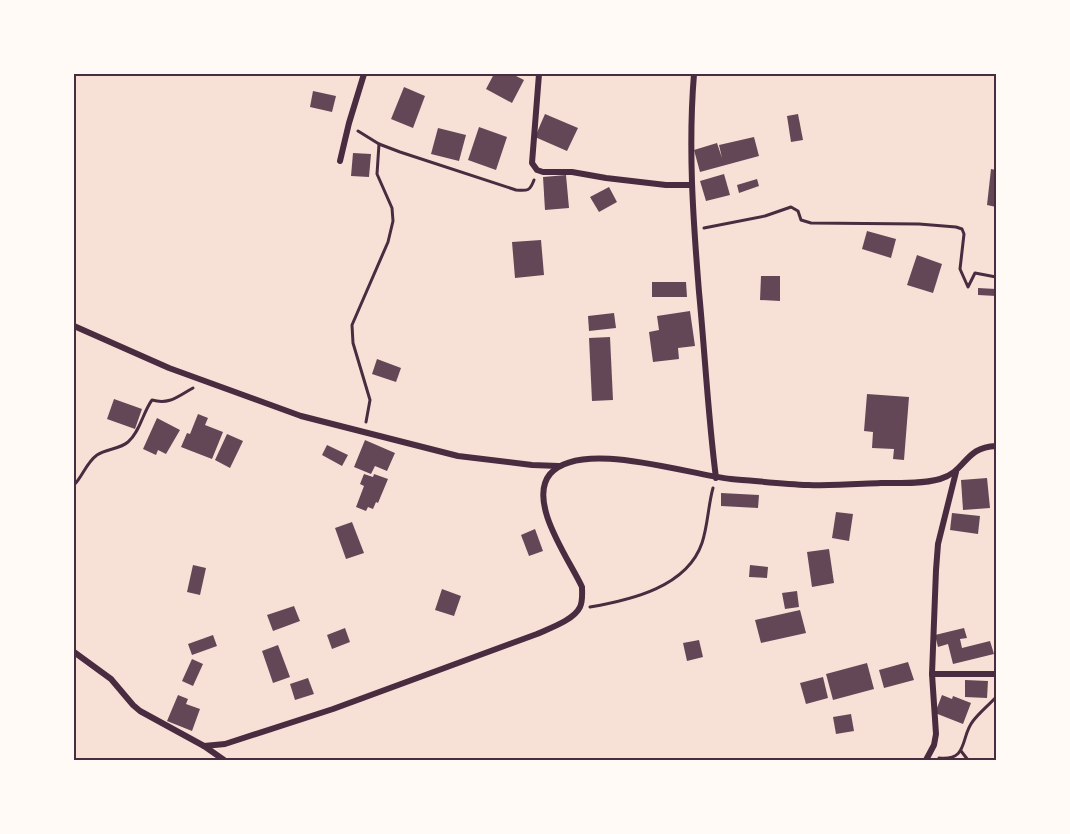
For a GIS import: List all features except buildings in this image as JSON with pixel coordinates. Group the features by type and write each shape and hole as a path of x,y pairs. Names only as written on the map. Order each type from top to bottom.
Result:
{"street":[{"path":"340,162 364,74"},
{"path":"539,74 532,163 537,170 581,173 666,185 690,185"},
{"path":"694,74 690,185 708,414 716,478"},
{"path":"74,326 170,368 301,416 364,434 458,456 560,466 581,460 628,461 716,478 810,485 893,483 940,479 956,472"},
{"path":"927,759 936,734 932,674 938,544 956,472 971,453 987,446 996,446"},
{"path":"204,746 225,744 333,709 537,634 569,618 580,609 582,587 547,520 543,503 543,490 549,476 560,466"},
{"path":"74,652 111,679 140,711 204,746 224,760"},
{"path":"932,674 996,674"}],"path":[{"path":"349,123 379,144 516,190 531,189 537,170"},
{"path":"364,434 370,400 353,343 352,325 388,242 393,221 392,208 377,174 379,144"},
{"path":"693,230 765,216 791,207 798,212 801,220 812,223 956,226 962,229 964,234 960,269 968,287 975,273 996,277"},
{"path":"74,485 84,468 99,453 128,443 152,400 163,403 205,381"},
{"path":"580,609 616,603 644,594 685,570 697,556 703,541 716,478"},
{"path":"927,759 951,760 961,751 972,722 996,697"},
{"path":"961,751 968,760"}]}
